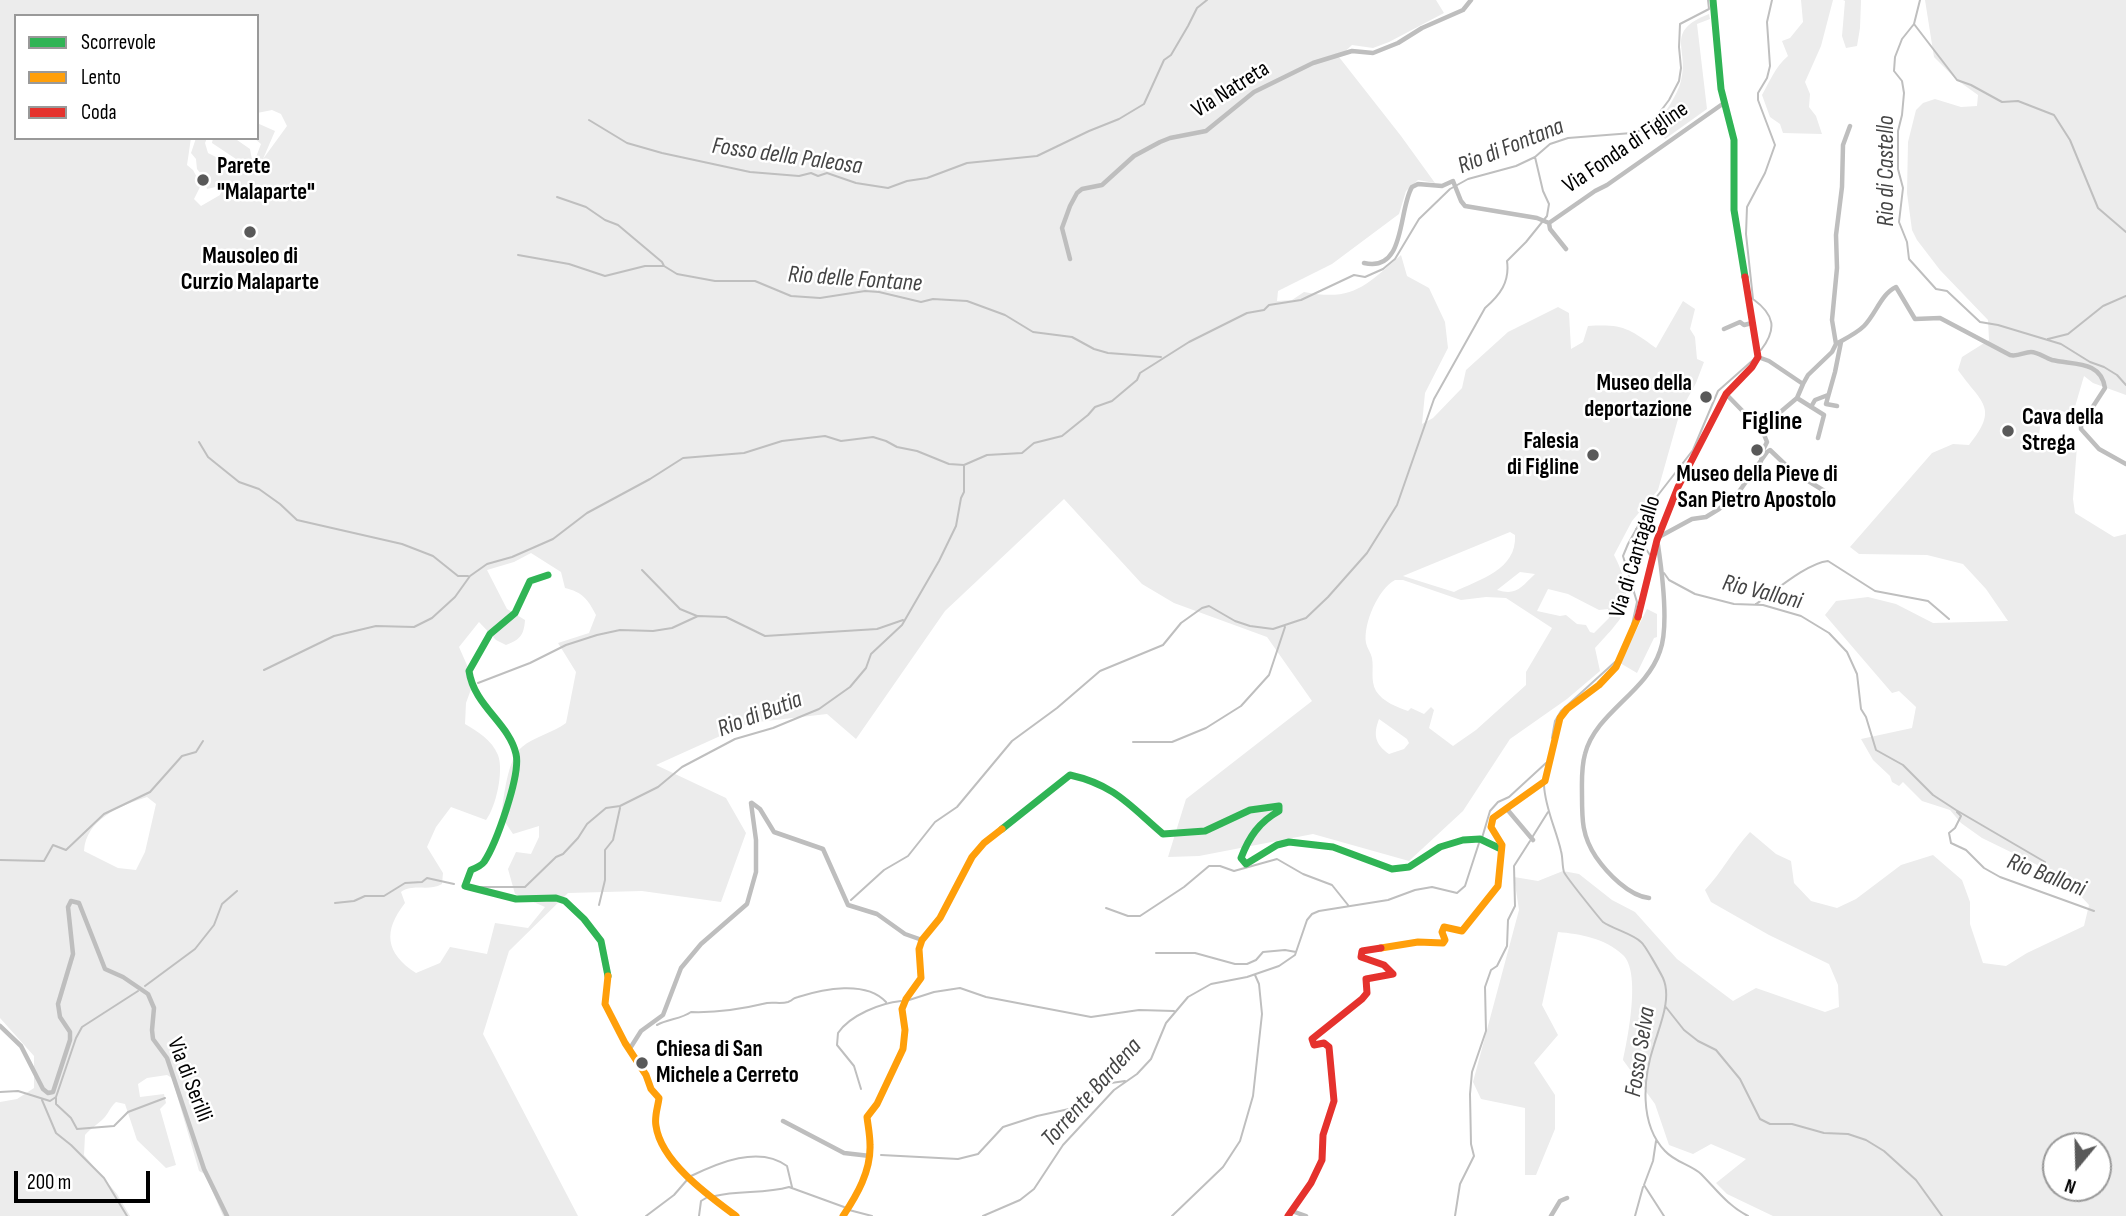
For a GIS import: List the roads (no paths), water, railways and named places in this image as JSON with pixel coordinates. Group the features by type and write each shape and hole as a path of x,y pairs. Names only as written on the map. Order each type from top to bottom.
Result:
{"street":[{"name":"Via Natreta","path":"1070,260 1062,228 1070,206 1082,189 1108,181 1134,156 1160,142 1206,131 1254,92 1314,63 1352,51 1373,52 1398,43 1422,28 1463,10 1471,0"},
{"path":"1713,0 1724,103 1734,140 1734,210 1757,355 1802,384"},
{"name":"Via Fonda di Figline","path":"1549,223 1724,103"},
{"path":"1817,410 1826,404 1838,343 1832,320 1843,145 1850,126"},
{"path":"1364,263 1374,265 1385,261 1394,251 1400,237 1402,210 1412,187 1418,184 1442,186 1453,181 1465,206 1537,218 1549,223 1550,229 1566,249"},
{"path":"1763,432 1778,414 1797,398 1802,384 1838,343 1862,328 1876,312 1886,294 1896,287 1915,319 1940,318 2015,357 2032,352 2050,359 2080,363 2092,368 2102,376 2105,387 2103,394 2086,416 2081,429 2099,449 2126,464"},
{"path":"1724,329 1740,322 1744,325 1752,323"},
{"name":"Via di Cantagallo","path":"1491,827 1493,818 1545,781 1560,718 1616,667 1641,611 1657,539 1678,487 1726,394 1752,367 1757,355"},
{"path":"1726,394 1763,432 1766,442 1762,462"},
{"path":"1811,407 1815,400 1828,395"},
{"path":"1797,398 1824,415 1818,438"},
{"path":"1826,404 1837,407"},
{"path":"1649,898 1639,897 1603,868 1586,842 1581,821 1581,774 1586,750 1600,726 1650,674 1661,651 1661,571 1657,539 1692,519 1706,517 1719,509 1738,493 1770,450 1792,471 1826,492"},
{"path":"548,575 530,581 515,613 490,634 469,671 472,687 512,747 516,759 500,826 483,863 471,870 465,886 525,901 559,898 593,926 602,942 607,968 605,1004 629,1050 646,1075 651,1089 659,1098 655,1123 657,1131 668,1152 690,1181 736,1216"},
{"path":"843,1216 858,1195 870,1156 867,1117 877,1104 905,1042 902,1009 921,978 919,949 922,940 940,918 967,865 978,850 1070,775 1110,788 1132,804 1163,834 1205,831 1250,810 1279,806 1279,811 1260,821 1253,830 1241,858 1246,864 1276,845 1291,841 1307,842 1356,854 1385,868 1396,870 1404,869 1442,846 1483,840 1492,847 1501,849"},
{"path":"629,1050 641,1031 663,1015 681,968 701,944 747,904 756,872 756,840 751,803 760,809 774,832 823,849 848,905 877,914 905,934 922,940"},
{"path":"1506,807 1531,838"},
{"path":"1306,1216 1290,1213 1320,1167 1324,1152 1322,1135 1334,1101 1329,1046 1324,1043 1314,1045 1312,1039 1362,999 1367,993 1366,979 1389,977 1393,974 1392,970 1362,957 1362,951 1418,942 1440,944 1445,940 1442,932 1444,928 1462,931 1498,886 1502,843 1491,827 1483,840"},
{"name":"Via di Serilli","path":"0,1026 21,1046 43,1090 53,1092 70,1040 70,1032 60,1017 58,1004 73,954 68,907 71,901 75,900 79,903 105,969 123,977 148,994 154,1008 153,1038 167,1058 204,1169 227,1216"},
{"path":"783,1121 844,1153 870,1156"},
{"path":"1551,1216 1560,1201 1567,1198"}],"waterway":[{"name":"Fosso della Paleosa","path":"589,120 627,143 662,153 750,172 799,176 827,173 856,183 888,188 927,178 967,163 1037,156 1119,119 1144,104 1164,60 1171,55 1197,8 1207,0"},
{"name":"Rio di Fontana","path":"264,670 334,636 376,626 414,627 432,618 455,597 470,576 487,564 512,557 553,539 587,513 683,458 744,453 782,441 825,436 841,441 873,437 949,464 964,465 987,455 1022,453 1034,443 1062,436 1095,407 1112,401 1137,380 1140,373 1189,342 1247,313 1264,310 1269,305 1301,300 1354,275 1365,277 1383,269 1395,259 1419,219 1450,189 1468,179 1516,166 1535,157 1550,144 1568,138 1632,133 1648,128 1669,100 1679,81 1680,24 1709,9 1708,0"},
{"name":"Torrente Bardena","path":"1761,350 1770,335 1771,323 1766,311 1753,299 1746,234 1747,207 1765,173 1775,145 1758,100 1758,93 1767,78 1770,66 1767,22 1772,0"},
{"name":"Rio di Castello","path":"1920,0 1914,24 1902,39 1895,57 1894,71 1902,81 1904,93 1898,131 1898,169 1903,188 1899,222 1907,242 1909,259 1936,289 1947,291 1980,322 2061,344 2117,375 2126,385"},
{"path":"1914,24 1957,80 2002,102 2018,101 2054,115 2070,140 2098,208 2126,232"},
{"name":"Rio di Fontana","path":"851,900 884,870 908,856 935,822 957,807 1012,741 1057,708 1100,671 1163,645 1181,623 1202,608 1209,606 1235,621 1273,629 1306,618 1328,597 1367,553 1397,505 1434,399 1485,308 1503,288 1508,269 1507,261 1547,216 1549,204 1535,157"},
{"name":"Rio delle Fontane","path":"557,197 586,207 618,225 664,266 677,274 715,281 755,281 791,296 820,298 865,291 921,302 933,299 967,301 1005,315 1033,332 1072,337 1108,353 1161,357"},
{"path":"518,255 569,264 605,276 645,266 664,266"},
{"path":"2048,339 2068,334 2103,306 2126,296"},
{"name":"Torrente Bardena","path":"1632,625 1637,602 1623,556 1628,544 1648,508 1693,450 1718,391 1753,360"},
{"path":"199,442 208,457 239,482 259,489 297,520 402,544 433,556 458,576 468,576"},
{"name":"Rio di Butia","path":"479,887 525,887 556,857 563,854 587,824 606,808 620,806 658,787 682,767 735,739 773,728 819,709 850,687 866,668 871,654 902,625 939,561 956,526 964,492 964,465"},
{"name":"Rio Valloni","path":"1636,529 1650,555"},
{"path":"1756,604 1801,572 1828,561 1875,591 1928,601 1949,619"},
{"path":"642,570 680,609 697,616"},
{"name":"Rio Valloni","path":"1664,573 1669,580 1695,594 1734,604 1763,605 1801,616 1829,633 1847,652 1857,674 1861,709 1876,750 1903,765 1933,795 2045,862"},
{"path":"478,683 530,663 566,645 597,635 620,630 653,631 672,628 698,616 726,617 765,636 877,629 903,620"},
{"path":"1133,742 1172,742 1206,728 1241,706 1269,675 1285,627"},
{"name":"Torrente Bardena","path":"1552,738 1555,721 1561,711 1615,662"},
{"path":"0,860 44,861 53,845 66,850 104,814 150,792 182,756 196,752 203,741"},
{"name":"Torrente Bardena","path":"1482,838 1490,811 1546,763"},
{"name":"Fosso Selva","path":"1544,785 1566,875 1603,922 1641,942 1663,978 1666,1003 1647,1072 1646,1100 1651,1128 1669,1155 1701,1174 1728,1202 1748,1216"},
{"path":"599,905 605,880 605,850 613,840 620,808"},
{"path":"1533,836 1548,812"},
{"name":"Rio Balloni","path":"1957,812 1961,816 1949,833 1951,843 1966,850 1984,868 2000,877 2094,911"},
{"path":"1455,1216 1460,1184 1474,1156 1471,1144 1470,1094 1472,1072 1486,1031 1485,987 1491,970 1497,966 1507,946 1508,920 1515,906 1514,866 1530,841"},
{"name":"Torrente Bardena","path":"983,1216 1020,1200 1034,1189 1063,1145 1114,1090 1137,1074 1151,1059 1166,1023 1188,997 1211,984 1247,977 1279,966 1295,955 1307,920 1319,911 1388,900 1432,887 1457,893 1465,886 1479,843"},
{"path":"1106,908 1128,916 1140,916 1184,887 1209,866 1220,866 1234,871 1277,859 1303,874 1332,885 1348,905"},
{"name":"Rio di Butia","path":"335,903 354,901 365,896 384,896 405,883 422,882 427,878 454,884"},
{"path":"145,986 195,949 214,925 222,904 237,891"},
{"path":"1156,953 1195,953 1235,964 1247,964 1256,960 1263,952 1296,952"},
{"path":"1172,1216 1223,1167 1240,1141 1253,1096 1262,1014 1259,984 1255,975"},
{"path":"906,1001 934,992 960,988 986,997 1091,1017 1139,1010 1174,1011"},
{"path":"657,1025 691,1012 785,1003 832,989 867,991 886,1002"},
{"path":"0,1092 18,1091 50,1101 56,1097 82,1027 138,991"},
{"path":"861,1089 854,1066 837,1045 838,1033 866,1011 901,1001"},
{"path":"1665,1006 1684,1030 1716,1050 1740,1079 1760,1119 1770,1124 1792,1124 1866,1140 1884,1151 1916,1180 1942,1216"},
{"path":"881,1155 958,1159 978,1154 1003,1127 1069,1109 1095,1090 1111,1083 1125,1081"},
{"path":"56,1098 56,1104 71,1118 77,1129 114,1126 128,1112 165,1098"},
{"path":"42,1100 56,1133 104,1178 127,1216"},
{"name":"Fosso Selva","path":"1656,1141 1653,1161 1644,1185 1664,1216"},
{"path":"691,1176 739,1158 764,1157 787,1166 792,1187"},
{"path":"646,1216 674,1195 687,1180"},
{"path":"715,1196 789,1187 844,1207"},
{"name":"Fosso Selva","path":"1635,1216 1643,1187"},
{"path":"699,1216 701,1201 706,1198"},
{"path":"849,1210 872,1216"}],"place":[{"name":"Parete \"Malaparte\"","path":"203,180"},
{"name":"Mausoleo di Curzio Malaparte","path":"250,232"},
{"name":"Museo della deportazione","path":"1706,397"},
{"name":"Cava della Strega","path":"2008,431"},
{"name":"Museo della Pieve di San Pietro Apostolo","path":"1757,450"},
{"name":"Falesia di Figline","path":"1593,455"},
{"name":"Chiesa di San Michele a Cerreto","path":"642,1063"}],"district":[{"name":"Figline","path":"1772,422"}]}
